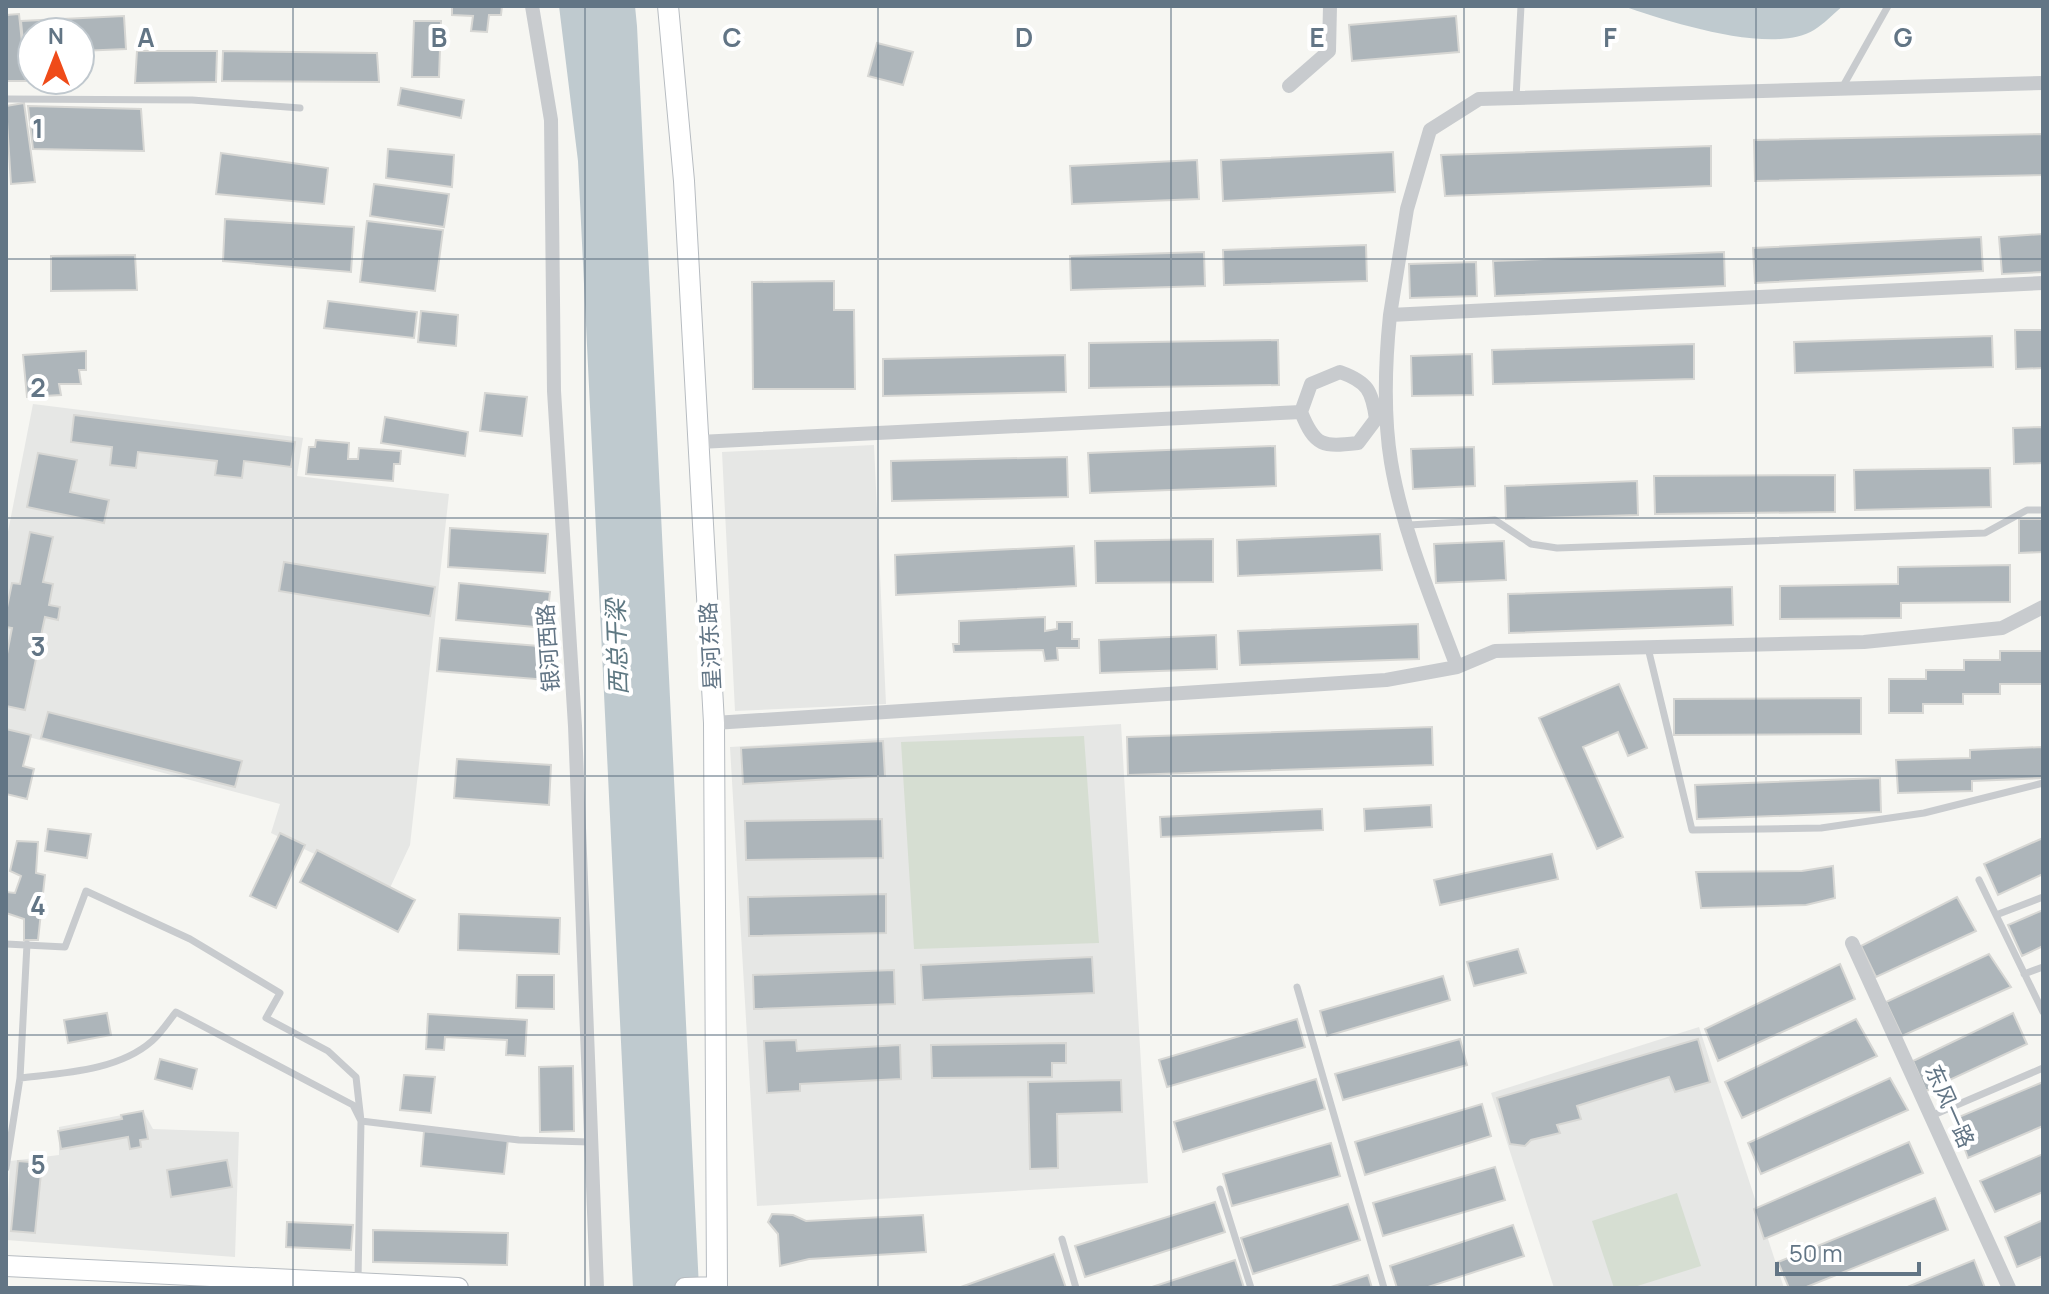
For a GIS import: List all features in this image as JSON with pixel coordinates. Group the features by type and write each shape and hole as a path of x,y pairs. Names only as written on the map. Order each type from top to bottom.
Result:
{"main road":[{"name":"星河东路","path":"668,6 684,181 714,723 717,1288"},
{"path":"6,1266 190,1282 358,1283 458,1288"},
{"path":"685,1288 717,1288"}],"street":[{"name":"银河西路","path":"532,6 551,120 554,391 575,726 597,1288"},
{"path":"1289,86 1329,51 1330,6"},
{"path":"1457,667 1422,576 1391,463 1384,373 1407,209 1430,130 1479,99 2043,83"},
{"path":"1390,315 2043,283"},
{"path":"1340,372 1362,380 1373,392 1376,419 1358,443 1327,446 1310,435 1301,412 1311,384 1340,372"},
{"path":"699,442 1301,412"},
{"path":"714,723 1386,680 1457,667 1495,651 1864,642 2002,628 2043,607"},
{"name":"东风一路","path":"1852,943 2009,1288"}],"lane":[{"path":"1516,98 1521,6"},
{"path":"1842,88 1888,6"},
{"path":"6,99 192,100 300,108"},
{"path":"1409,525 1495,520 1531,544 1557,548 1985,533 2027,510 2043,510"},
{"path":"1648,648 1692,830 1821,828 1924,813 2043,783"},
{"path":"1979,880 2043,1012"},
{"path":"6,944 65,947 86,891 190,939 280,993 266,1018 328,1051 356,1077 361,1121 358,1283"},
{"path":"1996,915 2043,897"},
{"path":"6,1168 20,1078 27,944"},
{"path":"2024,974 2043,967"},
{"path":"1297,987 1384,1288"},
{"path":"20,1078 70,1072 124,1059 152,1041 176,1012 353,1105 361,1121"},
{"path":"1930,1116 2043,1068"},
{"path":"361,1121 519,1140 591,1142"},
{"path":"1220,1189 1251,1288"},
{"path":"1062,1239 1076,1288"}],"shaded area":[{"path":"33,404 303,438 297,476 449,494 410,845 389,890 271,833 280,804 6,731 6,542"},
{"path":"874,445 886,704 735,711 722,452"},
{"path":"1121,724 1148,1183 757,1206 730,747"},
{"path":"1084,736 1099,943 914,949 901,742"},
{"path":"1699,1027 1784,1288 1554,1288 1491,1093"},
{"path":"143,1111 153,1129 239,1132 235,1257 6,1240 10,1161 59,1155 59,1127"},
{"path":"1677,1193 1701,1266 1631,1288 1614,1288 1592,1221"}],"water":[{"name":"西总干梁","path":"559,6 635,6 699,1288 633,1288 578,161"},
{"path":"1623,6 1843,6 1814,30 1796,37 1773,39 1719,33"}],"building":[{"path":"452,6 502,6 501,15 489,15 487,32 471,31 473,16 452,15"},
{"path":"19,14 16,16 16,81 6,81 6,15"},
{"path":"124,16 126,49 96,50 96,17"},
{"path":"1456,16 1459,52 1352,61 1349,25"},
{"path":"414,21 441,21 439,77 412,77"},
{"path":"877,43 913,52 903,85 868,76"},
{"path":"137,51 217,51 216,82 135,83"},
{"path":"223,51 377,53 379,82 222,81"},
{"path":"401,88 464,100 461,118 398,105"},
{"path":"24,103 35,182 11,184 6,106"},
{"path":"28,106 141,109 144,151 33,149"},
{"path":"2043,134 2043,175 1755,181 1754,140"},
{"path":"1711,146 1711,186 1445,196 1441,155"},
{"path":"388,149 454,155 452,187 386,178"},
{"path":"1393,152 1395,192 1223,201 1221,160"},
{"path":"221,153 328,168 324,204 216,194"},
{"path":"1197,160 1199,199 1072,204 1070,166"},
{"path":"374,184 449,194 444,227 370,216"},
{"path":"225,219 354,227 351,272 223,261"},
{"path":"367,221 443,230 435,291 360,282"},
{"path":"2043,234 2043,272 2002,274 1999,237"},
{"path":"1981,237 1983,271 1755,283 1753,248"},
{"path":"1366,245 1367,281 1224,285 1223,250"},
{"path":"1204,252 1205,286 1071,290 1070,256"},
{"path":"1724,252 1725,286 1495,296 1493,261"},
{"path":"135,255 137,290 51,291 51,256"},
{"path":"1476,262 1477,296 1410,298 1409,264"},
{"path":"834,281 834,310 854,310 855,389 753,389 752,282"},
{"path":"328,301 417,312 414,338 324,328"},
{"path":"421,311 458,315 456,346 418,342"},
{"path":"2015,330 2043,330 2043,368 2016,369"},
{"path":"1992,336 1993,367 1795,373 1794,342"},
{"path":"1278,340 1279,385 1089,388 1089,343"},
{"path":"1694,344 1694,379 1493,384 1492,350"},
{"path":"86,351 86,370 79,370 81,384 59,384 61,395 27,397 23,355"},
{"path":"1472,354 1473,395 1412,396 1411,356"},
{"path":"1065,355 1066,392 883,396 883,359"},
{"path":"485,393 527,397 522,436 480,431"},
{"path":"74,415 295,442 291,467 244,461 242,478 215,475 217,461 138,452 136,468 110,465 112,447 71,442"},
{"path":"385,417 468,432 465,456 381,443"},
{"path":"2043,427 2043,463 2014,464 2013,428"},
{"path":"316,440 349,443 348,459 358,459 359,448 401,451 400,464 394,464 393,481 306,474 309,447 315,447"},
{"path":"1275,446 1276,486 1090,493 1088,453"},
{"path":"1474,447 1475,486 1413,489 1411,449"},
{"path":"38,453 77,460 70,492 109,500 104,523 27,507"},
{"path":"1067,457 1068,497 892,501 891,461"},
{"path":"1990,468 1991,507 1855,510 1854,470"},
{"path":"1835,475 1835,512 1655,514 1654,476"},
{"path":"1637,481 1638,515 1506,519 1505,486"},
{"path":"2019,519 2043,519 2043,552 2019,553"},
{"path":"450,528 548,534 545,573 448,567"},
{"path":"30,532 53,537 43,582 53,584 49,605 60,607 58,620 45,617 25,710 6,706 6,659 12,628 6,627 6,612 12,583 20,584"},
{"path":"1380,534 1382,570 1238,576 1237,540"},
{"path":"1213,539 1213,582 1096,583 1095,541"},
{"path":"1504,541 1506,580 1436,583 1434,544"},
{"path":"1074,546 1076,586 896,595 895,555"},
{"path":"284,562 435,587 430,616 279,591"},
{"path":"2010,565 2010,602 1901,603 1901,618 1780,619 1780,586 1898,584 1898,567"},
{"path":"459,583 550,592 546,628 456,620"},
{"path":"1732,587 1733,625 1509,633 1508,594"},
{"path":"1045,617 1045,631 1057,629 1057,622 1072,622 1072,639 1079,639 1079,648 1057,648 1058,660 1045,661 1043,650 954,652 953,644 959,644 959,621"},
{"path":"1418,624 1419,659 1240,665 1238,631"},
{"path":"1216,635 1217,669 1100,673 1099,640"},
{"path":"440,638 551,647 548,680 437,671"},
{"path":"2000,651 2043,651 2043,684 2000,684 2000,694 1963,694 1963,704 1923,704 1923,713 1889,713 1889,679 1926,679 1926,670 1964,670 1964,660 2000,660"},
{"path":"1619,684 1647,748 1628,756 1618,732 1583,747 1623,837 1597,849 1539,718"},
{"path":"1861,698 1861,734 1674,735 1674,699"},
{"path":"48,712 242,761 235,787 41,738"},
{"path":"1432,727 1433,765 1128,775 1127,737"},
{"path":"6,729 31,735 23,766 34,769 27,799 6,794"},
{"path":"883,741 885,776 743,784 741,748"},
{"path":"2043,747 2043,778 1972,781 1972,791 1898,793 1896,760 1970,758 1970,750"},
{"path":"457,759 551,765 549,805 454,798"},
{"path":"1880,778 1881,812 1697,819 1695,785"},
{"path":"1431,805 1432,827 1365,831 1364,809"},
{"path":"1322,809 1323,830 1161,837 1160,817"},
{"path":"882,819 883,858 746,860 745,821"},
{"path":"48,829 91,834 87,858 45,851"},
{"path":"280,833 305,845 276,908 250,896"},
{"path":"2043,838 2043,874 1998,895 1984,864"},
{"path":"17,841 38,842 36,873 45,875 38,940 24,940 24,919 6,913 6,892 15,893 21,876 10,871"},
{"path":"317,850 415,900 398,932 300,882"},
{"path":"1552,854 1558,879 1440,905 1434,880"},
{"path":"1833,866 1835,898 1806,905 1701,908 1696,872 1802,871"},
{"path":"886,894 886,933 749,936 748,897"},
{"path":"1957,897 1976,931 1876,977 1861,946"},
{"path":"2043,910 2043,946 2022,956 2008,925"},
{"path":"459,914 560,918 559,954 458,950"},
{"path":"1518,949 1526,973 1474,986 1467,962"},
{"path":"1989,954 2011,987 1902,1036 1886,1002"},
{"path":"1092,957 1094,993 923,1000 921,965"},
{"path":"1840,964 1855,999 1718,1061 1705,1029"},
{"path":"894,970 895,1004 754,1009 753,975"},
{"path":"517,975 554,975 554,1009 516,1008"},
{"path":"1443,976 1450,1000 1327,1036 1320,1011"},
{"path":"107,1013 111,1035 68,1043 64,1020"},
{"path":"2013,1013 2027,1044 1926,1091 1913,1061"},
{"path":"428,1014 527,1020 525,1056 506,1055 507,1040 445,1037 444,1050 426,1049"},
{"path":"1297,1019 1305,1047 1167,1087 1159,1060"},
{"path":"1856,1019 1877,1056 1742,1118 1725,1082"},
{"path":"1460,1039 1467,1065 1343,1100 1335,1074"},
{"path":"1698,1039 1710,1082 1675,1092 1669,1077 1577,1106 1581,1119 1557,1125 1560,1133 1531,1140 1525,1146 1510,1144 1497,1098"},
{"path":"796,1040 797,1051 900,1045 901,1079 800,1084 800,1091 767,1093 764,1041"},
{"path":"1066,1043 1066,1063 1052,1063 1052,1077 932,1078 931,1045"},
{"path":"160,1059 197,1069 192,1089 155,1079"},
{"path":"573,1066 574,1131 540,1132 539,1067"},
{"path":"404,1075 435,1077 431,1113 400,1110"},
{"path":"1890,1078 1908,1110 1761,1174 1748,1143"},
{"path":"1316,1079 1325,1109 1183,1152 1174,1122"},
{"path":"1121,1080 1122,1112 1057,1114 1058,1168 1030,1169 1028,1082"},
{"path":"2043,1082 2043,1126 1968,1158 1954,1119"},
{"path":"1482,1104 1491,1136 1365,1175 1355,1142"},
{"path":"143,1111 148,1139 140,1140 141,1147 130,1149 128,1137 61,1149 58,1131 122,1119 121,1115"},
{"path":"424,1131 508,1139 504,1174 421,1166"},
{"path":"1909,1142 1923,1173 1764,1239 1754,1209"},
{"path":"1331,1143 1340,1176 1232,1206 1223,1174"},
{"path":"2043,1154 2043,1192 1995,1212 1980,1181"},
{"path":"227,1160 232,1187 171,1197 167,1170"},
{"path":"18,1161 42,1163 35,1233 11,1231"},
{"path":"1495,1167 1505,1200 1383,1236 1373,1203"},
{"path":"1935,1198 1948,1230 1804,1288 1789,1288 1778,1262"},
{"path":"1215,1202 1225,1232 1085,1277 1075,1246"},
{"path":"1348,1204 1360,1240 1253,1274 1241,1238"},
{"path":"772,1214 793,1215 806,1221 923,1215 926,1252 809,1259 780,1266 778,1234 768,1222"},
{"path":"2043,1220 2043,1256 2017,1267 2005,1237"},
{"path":"287,1222 353,1225 351,1250 286,1247"},
{"path":"1513,1225 1524,1256 1425,1288 1397,1288 1390,1266"},
{"path":"373,1230 508,1233 507,1265 373,1262"},
{"path":"1054,1254 1066,1288 958,1288"},
{"path":"1235,1260 1244,1288 1149,1288"},
{"path":"1974,1260 1985,1288 1905,1288"},
{"path":"1368,1275 1372,1288 1328,1288"}]}
